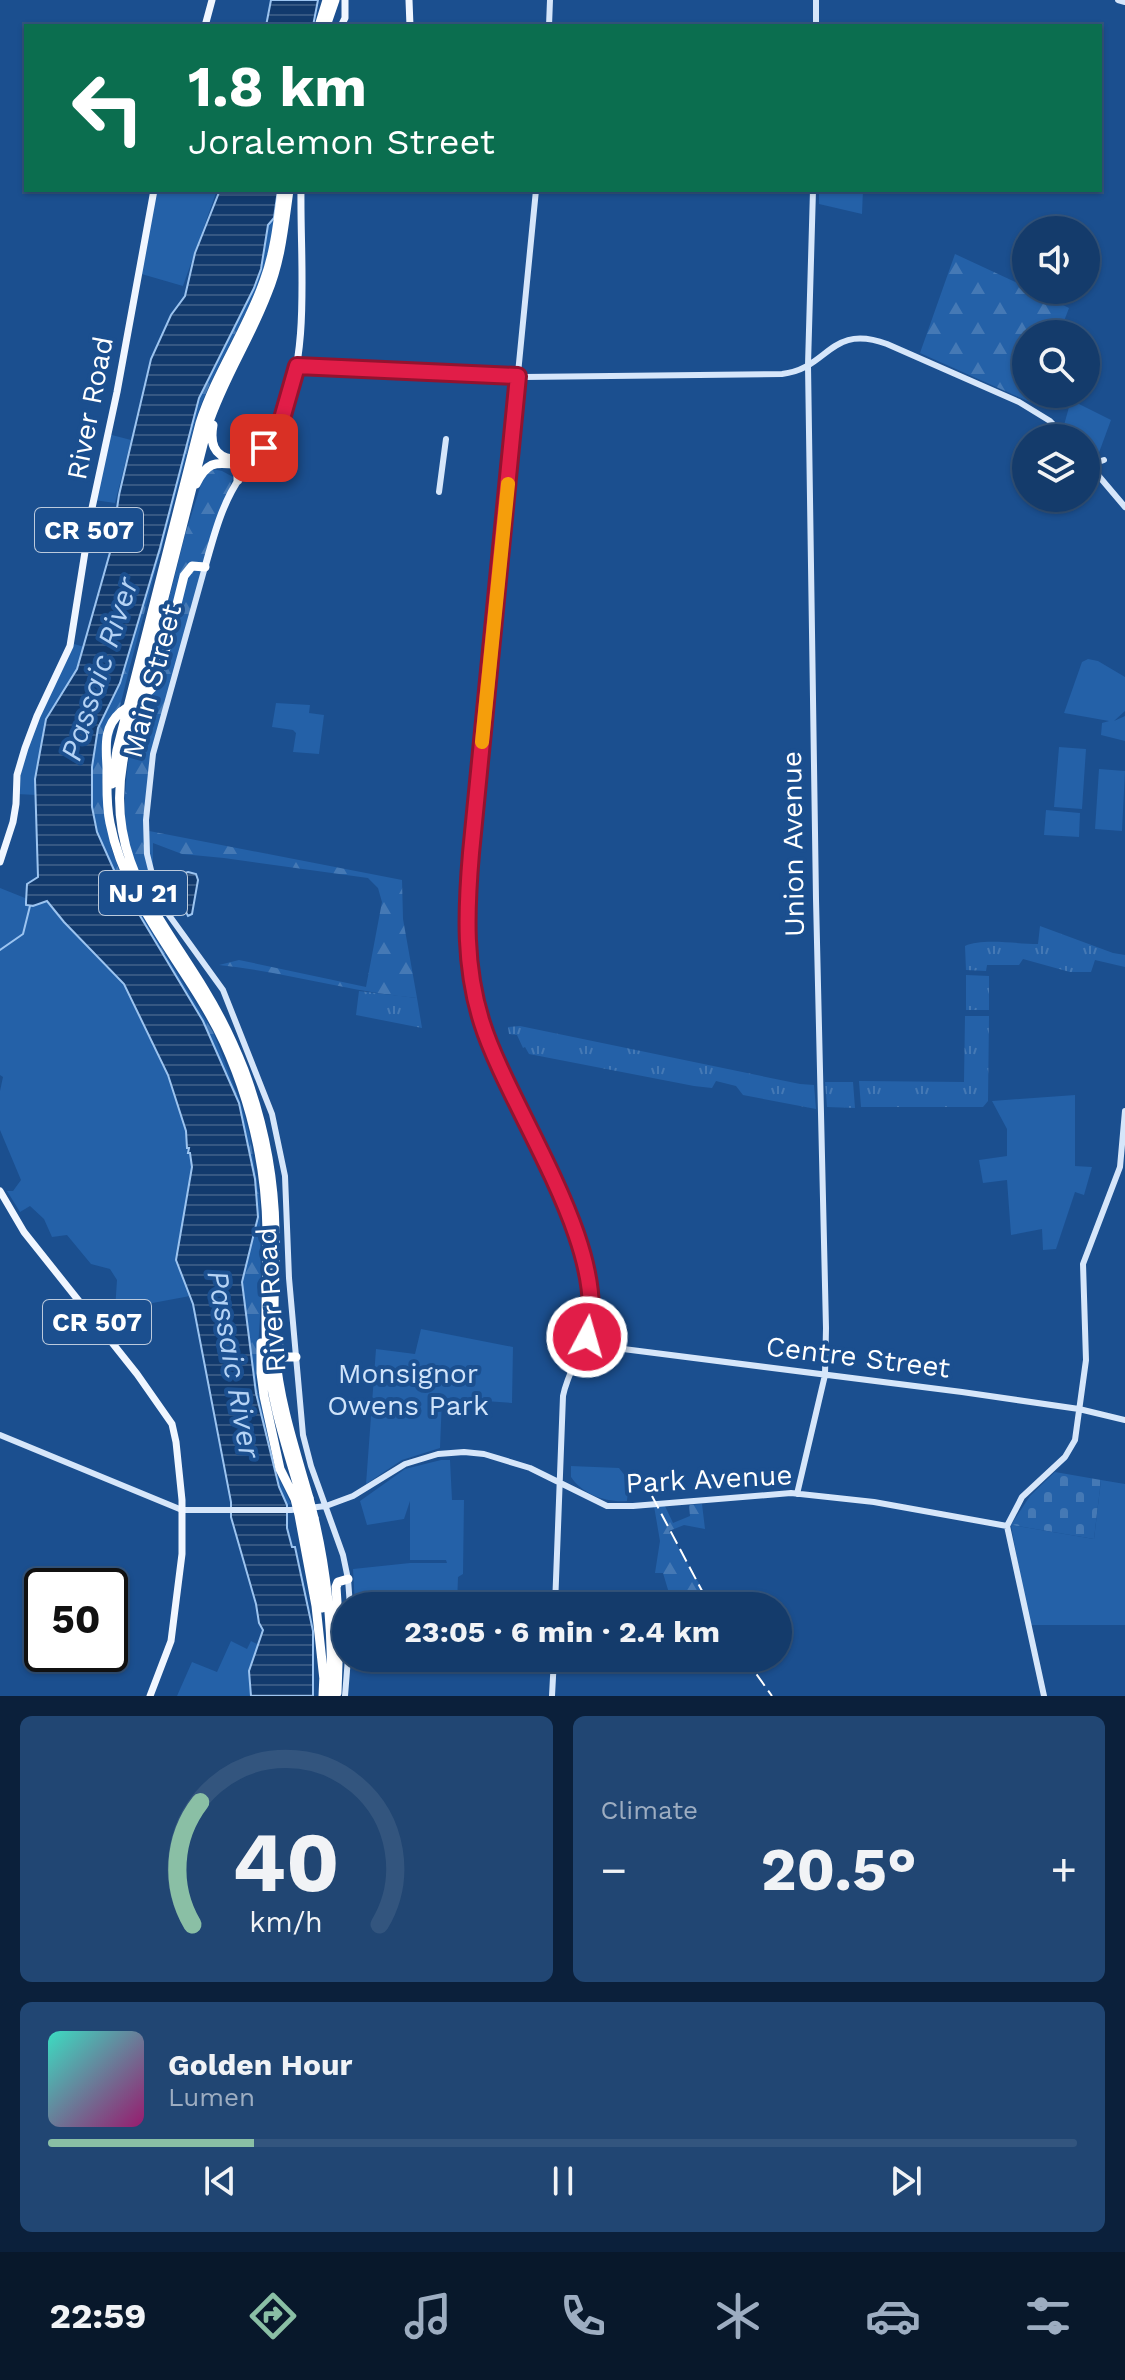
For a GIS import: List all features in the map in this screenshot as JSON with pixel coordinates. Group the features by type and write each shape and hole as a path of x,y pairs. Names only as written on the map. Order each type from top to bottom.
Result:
{"highway":[{"path":"320,24 327,0"},
{"path":"327,24 335,0"},
{"name":"NJ 21","path":"282,192 275,241 265,279 214,385 200,423 117,750 111,799 117,848 134,893 210,1015 242,1088 256,1139 265,1191 266,1342 271,1382 300,1504 311,1519 325,1573 334,1696"},
{"name":"NJ 21","path":"289,192 272,281 208,425 123,761 119,790 121,828 130,864 141,889 217,1012 250,1085 261,1124 274,1204 276,1368 300,1504"},
{"path":"233,365 214,420 212,441 222,457 250,463"},
{"path":"225,462 238,469 238,480"},
{"path":"174,557 198,480 211,465 250,463"},
{"path":"117,848 108,813 106,739 109,725 153,688 159,676 186,572 196,565 205,567"},
{"path":"275,1257 280,1352 286,1357 296,1357"},
{"path":"300,1504 324,1680"},
{"name":"NJ 21","path":"311,1519 321,1600 323,1696"},
{"path":"334,1696 339,1633 336,1587 338,1582 348,1579"}],"main road":[{"path":"206,24 212,0"},
{"path":"342,22 345,0"},
{"path":"409,0 410,24"},
{"name":"River Road","path":"0,862 13,822 17,775 25,748 70,646 92,512 154,192"},
{"name":"Main Street","path":"205,567 218,520 238,480 281,422 297,366 301,300 301,192"},
{"name":"CR 507","path":"0,1191 24,1232 168,1416 176,1442 182,1554 173,1631 150,1696"}],"street":[{"path":"549,24 550,0"},
{"path":"816,0 816,24"},
{"path":"1118,0 1125,2"},
{"path":"536,192 471,853 467,943 474,994 485,1032 565,1208 582,1252 589,1281 591,1311 584,1344 571,1368 563,1396 556,1592"},
{"name":"Union Avenue","path":"797,1494 825,1375 808,365 813,192"},
{"path":"297,366 518,376 761,375 792,373 845,341 857,338 870,339 1019,402 1053,424"},
{"path":"439,492 446,439"},
{"path":"1100,461 1104,460"},
{"path":"1100,477 1125,507"},
{"name":"Main Street","path":"205,567 153,754 146,820 147,854 155,886 166,911 223,990 266,1095 285,1176"},
{"path":"1044,1696 1007,1526 1022,1497 1070,1451 1075,1440 1086,1360 1083,1264 1118,1173 1125,1111"},
{"name":"River Road","path":"285,1176 288,1267 305,1446 341,1546 349,1592"},
{"name":"Centre Street","path":"584,1344 1079,1409 1125,1420"},
{"path":"0,1435 182,1510"},
{"name":"Park Avenue","path":"182,1510 300,1504 326,1506 353,1496 405,1464 446,1453 464,1452 484,1454 530,1468 596,1502 618,1507 797,1494 874,1502 1007,1526"},
{"path":"345,1696 347,1672"},
{"path":"552,1696 553,1672"}],"green space":[{"path":"154,192 216,192 183,286 138,273"},
{"path":"819,192 863,192 862,214 819,204"},
{"path":"274,218 270,244 254,295 197,415 102,779 111,847 125,888 213,1032 242,1107 250,1137 260,1202 261,1299 256,1382 275,1470 291,1504 287,1505 279,1487 256,1393 242,1281 258,1217 239,1103 203,1021 118,879 97,832 92,807 92,767 98,728 120,682 160,548 199,398 261,269 268,225"},
{"path":"955,254 1012,280 1012,304 1061,304 1069,308 1064,320 1012,320 1012,394 920,353"},
{"path":"1069,408 1087,408 1111,420 1100,450 1100,424 1064,424"},
{"path":"108,434 131,440 115,503 94,500"},
{"path":"212,469 233,477 151,752 144,830 402,880 403,919 417,998 219,965 239,960 366,987 382,902 378,888 368,878 182,854 153,843 153,876 160,905 135,865 125,820 129,757 185,535 204,475"},
{"path":"71,643 84,647 77,669 46,719 35,779 36,795 17,794 25,748"},
{"path":"1088,659 1098,661 1125,677 1125,711 1114,721 1125,716 1125,741 1101,735 1102,723 1109,721 1064,713 1082,662"},
{"path":"276,703 310,705 309,713 324,715 319,754 293,752 296,733 272,727"},
{"path":"1059,747 1086,749 1082,809 1054,807"},
{"path":"1099,769 1125,771 1122,831 1095,829"},
{"path":"1046,810 1080,813 1079,837 1044,835"},
{"path":"0,888 25,898 27,905 47,901 124,984 168,1075 186,1131 192,1167 176,1260 190,1296 115,1310 117,1280 110,1269 91,1264 67,1235 52,1237 44,1219 30,1206 20,1212 7,1191 13,1191 21,1180 0,1130 3,1077 0,1075"},
{"path":"1040,926 1125,955 1125,967 1095,960 1091,972 1070,972 1023,959 1019,965 987,965 986,971 966,970 965,946 990,942 1038,944"},
{"path":"966,975 989,976 989,1010 966,1010"},
{"path":"359,991 417,998 422,1028 356,1015"},
{"path":"965,1016 989,1016 988,1101 983,1107 861,1107 859,1081 964,1082"},
{"path":"520,1026 814,1085 816,1109 743,1095 736,1086 716,1081 712,1088 694,1086 529,1054 517,1035 509,1034 508,1027"},
{"path":"825,1082 853,1082 855,1108 827,1107"},
{"path":"1075,1095 1075,1166 1092,1167 1084,1195 1075,1192 1056,1249 1043,1250 1042,1229 1011,1235 1007,1180 983,1183 979,1160 1007,1156 1007,1129 992,1101"},
{"name":"Monsignor Owens Park","path":"421,1329 513,1347 512,1403 442,1398 440,1448 402,1460 366,1484 376,1349 415,1354"},
{"path":"450,1460 452,1500 464,1500 463,1574 458,1577 457,1592 354,1592 353,1569 447,1563 446,1560 410,1560 410,1501 404,1519 367,1525 360,1501 405,1469"},
{"path":"571,1466 619,1468 629,1481 627,1501 603,1499 588,1493 571,1477"},
{"path":"1055,1472 1101,1480 1094,1539 1011,1525 1030,1496"},
{"path":"1101,1480 1125,1484 1125,1625 1029,1625 1011,1525 1094,1539"},
{"path":"664,1504 673,1523 690,1516 689,1505 702,1504 705,1529 684,1525 669,1531 704,1592 669,1592 663,1573 655,1573 660,1541 654,1506"},
{"path":"231,1641 247,1649 251,1641 259,1645 249,1671 251,1696 177,1696 192,1662 217,1672"}],"water":[{"path":"271,0 318,0 313,24 266,24"},
{"name":"Passaic River","path":"219,192 278,192 274,218 268,225 261,269 254,288 199,398 160,548 120,683 98,728 92,767 92,807 97,832 118,879 203,1021 239,1103 255,1179 258,1217 242,1282 256,1393 279,1487 287,1505 287,1528 292,1547 295,1547 313,1631 313,1696 251,1696 249,1671 263,1630 231,1517 231,1502 193,1304 176,1260 192,1167 186,1131 168,1075 124,984 47,901 26,905 27,884 38,877 35,779 46,719 77,669 111,549 119,495 151,359 171,315 185,296 195,253"},
{"path":"188,872 196,874 198,880 192,914 188,916 171,882 174,876"}],"waterway":[{"path":"0,950 23,934 30,906"}],"railway":[{"path":"652,1496 703,1592"},
{"path":"755,1672 772,1696"}],"slow traffic":[{"path":"482,742 508,484"}],"route":[{"path":"264,448 281,422 297,366 518,376 471,853 467,943 474,994 485,1032 582,1252 591,1301 587,1337"}]}
